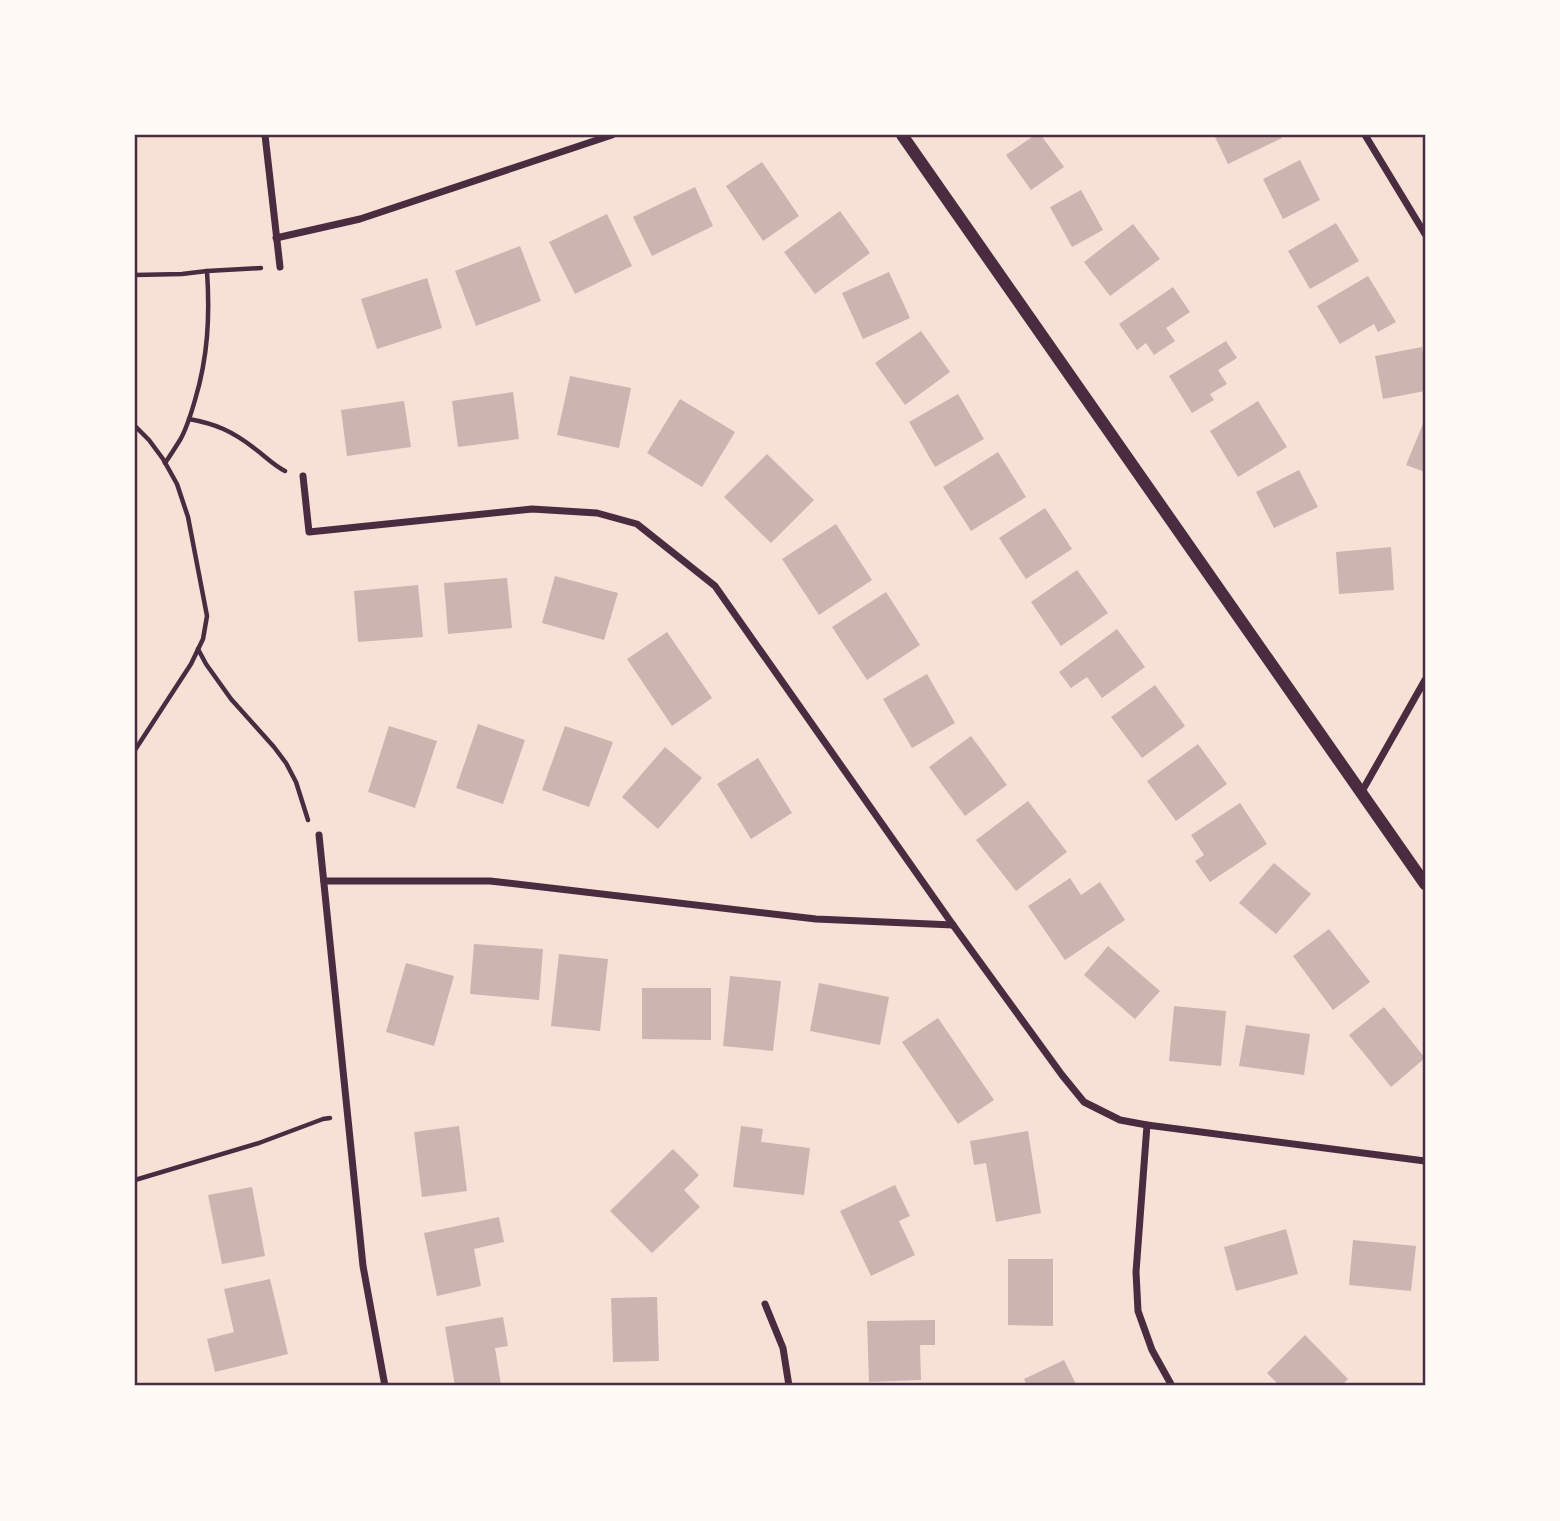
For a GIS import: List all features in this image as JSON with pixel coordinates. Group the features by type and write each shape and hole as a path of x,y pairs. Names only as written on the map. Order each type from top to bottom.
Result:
{"street":[{"path":"265,135 280,267"},
{"path":"276,238 360,219 612,135"},
{"path":"902,135 1425,884"},
{"path":"1365,135 1425,234"},
{"path":"303,476 309,532 532,509 597,513 637,524 715,586 953,925 1084,1102 1120,1120 1147,1125 1425,1161"},
{"path":"1361,793 1425,680"},
{"path":"319,835 363,1266 384,1386"},
{"path":"324,881 490,881 816,919 953,925"},
{"path":"1147,1125 1136,1272 1138,1311 1152,1350 1172,1386"},
{"path":"765,1304 783,1349 789,1386"}],"path":[{"path":"135,275 280,267"},
{"path":"165,463 180,440 202,377 208,342 207,271"},
{"path":"189,419 214,424 254,447 278,468 303,476"},
{"path":"135,426 149,440 177,485 188,517 207,615 203,639 191,664 135,750"},
{"path":"198,649 231,699 286,763 296,782 306,817 319,835"},
{"path":"135,1181 259,1143 323,1119 348,1115"}],"building":[{"path":"1035,135 1041,135 1064,167 1031,190 1006,155"},
{"path":"1214,135 1281,135 1282,138 1228,164"},
{"path":"1300,160 1320,200 1283,219 1263,179"},
{"path":"762,162 799,216 763,241 726,186"},
{"path":"695,187 713,226 652,256 633,217"},
{"path":"1081,190 1103,230 1072,247 1050,207"},
{"path":"840,211 870,253 815,294 784,252"},
{"path":"607,214 632,266 575,294 549,242"},
{"path":"1336,223 1359,261 1310,289 1288,251"},
{"path":"1133,224 1160,259 1110,296 1084,262"},
{"path":"520,246 541,301 476,326 455,271"},
{"path":"889,272 910,318 863,339 842,293"},
{"path":"1368,276 1396,322 1378,332 1374,324 1340,344 1317,306"},
{"path":"427,278 442,328 377,349 361,299"},
{"path":"1173,287 1190,312 1166,328 1175,341 1154,355 1146,343 1137,350 1119,324"},
{"path":"921,331 950,372 905,405 875,363"},
{"path":"1226,341 1237,358 1218,370 1227,384 1210,394 1214,400 1192,413 1169,376"},
{"path":"1422,347 1425,391 1383,399 1375,356"},
{"path":"570,376 631,388 619,448 557,435"},
{"path":"513,392 519,439 458,447 452,401"},
{"path":"958,394 984,439 935,467 909,422"},
{"path":"680,399 735,432 702,487 647,453"},
{"path":"404,401 411,447 347,456 341,410"},
{"path":"1258,401 1287,447 1238,477 1210,431"},
{"path":"1425,419 1425,472 1406,465"},
{"path":"998,452 1026,497 971,531 943,487"},
{"path":"767,454 814,500 771,543 724,497"},
{"path":"1299,470 1318,507 1274,528 1256,492"},
{"path":"1045,508 1072,549 1026,579 999,538"},
{"path":"836,524 872,580 819,615 782,559"},
{"path":"1391,547 1394,590 1339,594 1336,552"},
{"path":"1077,570 1108,613 1061,646 1031,602"},
{"path":"555,576 618,593 604,640 542,623"},
{"path":"507,578 512,628 448,634 444,583"},
{"path":"418,585 423,637 358,642 354,591"},
{"path":"886,592 920,645 867,680 832,627"},
{"path":"1117,629 1145,667 1102,698 1087,677 1071,688 1059,672"},
{"path":"667,632 712,698 672,726 627,659"},
{"path":"927,674 955,723 912,748 883,699"},
{"path":"1155,685 1185,726 1142,758 1111,717"},
{"path":"478,724 525,740 503,804 456,788"},
{"path":"389,726 437,741 415,808 368,792"},
{"path":"565,726 613,742 589,807 542,790"},
{"path":"971,736 1007,785 965,816 929,767"},
{"path":"1198,744 1227,784 1176,821 1147,781"},
{"path":"665,747 702,778 658,829 622,797"},
{"path":"758,758 792,813 751,839 717,784"},
{"path":"1028,801 1067,852 1016,891 976,840"},
{"path":"1240,803 1267,844 1210,882 1195,861 1204,855 1191,835"},
{"path":"1274,863 1311,894 1276,934 1239,903"},
{"path":"1070,878 1081,895 1100,882 1125,920 1065,960 1028,906"},
{"path":"1329,929 1370,982 1333,1010 1293,956"},
{"path":"474,944 543,949 539,1000 470,994"},
{"path":"1108,946 1160,991 1135,1019 1084,975"},
{"path":"559,954 608,959 600,1031 551,1026"},
{"path":"406,963 454,976 434,1046 386,1032"},
{"path":"730,976 781,981 773,1051 723,1046"},
{"path":"819,983 889,997 880,1045 810,1031"},
{"path":"642,988 711,988 711,1040 642,1039"},
{"path":"1174,1006 1226,1011 1221,1066 1169,1061"},
{"path":"1384,1007 1425,1058 1391,1087 1349,1035"},
{"path":"938,1018 994,1100 958,1124 902,1042"},
{"path":"1246,1025 1310,1034 1304,1075 1239,1066"},
{"path":"459,1126 467,1191 422,1197 414,1132"},
{"path":"741,1126 763,1129 761,1142 810,1148 804,1195 733,1187"},
{"path":"1028,1131 1041,1213 996,1222 986,1163 974,1165 970,1141"},
{"path":"673,1149 699,1175 684,1190 700,1207 652,1253 610,1211"},
{"path":"895,1185 910,1216 899,1221 915,1255 871,1276 840,1211"},
{"path":"252,1187 265,1256 222,1264 208,1195"},
{"path":"499,1217 504,1242 474,1249 481,1286 437,1296 424,1233"},
{"path":"1286,1229 1298,1274 1236,1291 1224,1247"},
{"path":"1353,1240 1416,1246 1411,1291 1349,1285"},
{"path":"1008,1259 1053,1259 1053,1326 1008,1325"},
{"path":"270,1279 288,1354 215,1372 207,1339 234,1332 224,1289"},
{"path":"657,1297 659,1361 613,1362 611,1298"},
{"path":"503,1317 508,1346 495,1348 501,1385 455,1386 445,1327"},
{"path":"935,1320 935,1345 920,1345 921,1380 869,1382 867,1321"},
{"path":"1305,1335 1348,1379 1341,1386 1280,1386 1267,1373"},
{"path":"1064,1360 1077,1386 1027,1386 1024,1379"}]}
